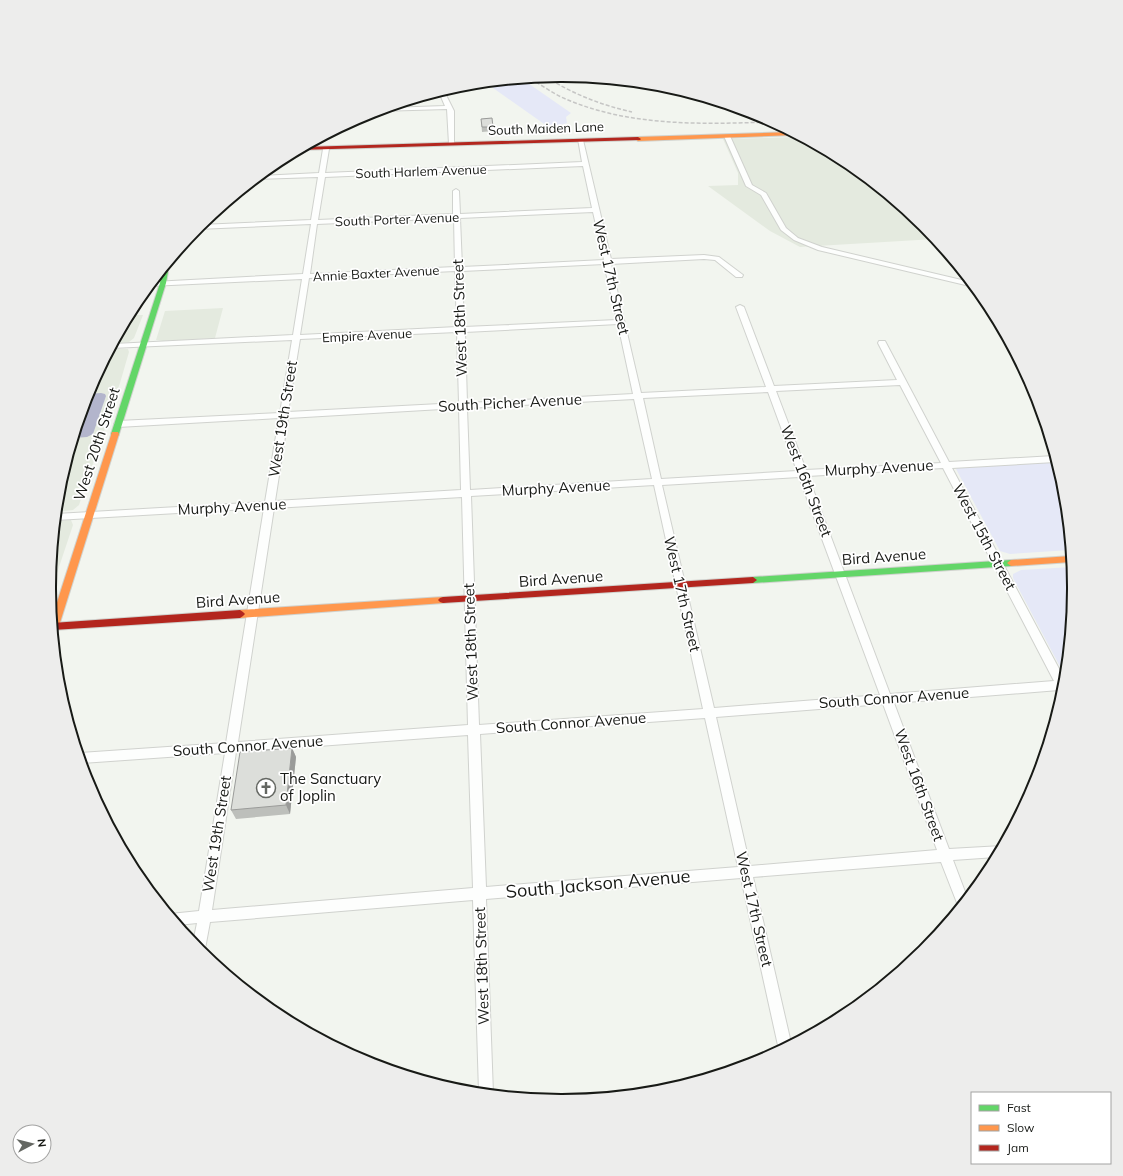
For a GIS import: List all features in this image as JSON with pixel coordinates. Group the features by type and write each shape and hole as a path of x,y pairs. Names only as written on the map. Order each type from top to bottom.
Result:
{"main road":[{"name":"South Maiden Lane","path":"311,149 784,134"},
{"name":"West 20th Street","path":"57,615 144,344 164,275"},
{"name":"Bird Avenue","path":"58,627 1066,559"}],"street":[{"path":"445,97 450,107 452,144"},
{"path":"398,109 450,107"},
{"path":"727,136 749,186 764,194 782,229 805,244 820,249 965,283"},
{"name":"West 17th Street","path":"580,140 656,482 784,1042"},
{"name":"West 19th Street","path":"200,941 326,149"},
{"name":"South Harlem Avenue","path":"267,178 585,164"},
{"name":"West 18th Street","path":"456,191 486,1087"},
{"name":"South Porter Avenue","path":"209,227 595,210"},
{"name":"Annie Baxter Avenue","path":"158,283 712,257 722,261 740,275"},
{"name":"West 16th Street","path":"740,307 961,898"},
{"name":"Empire Avenue","path":"118,346 621,322"},
{"name":"West 15th Street","path":"882,343 1059,679"},
{"name":"South Picher Avenue","path":"118,424 902,382"},
{"name":"Murphy Avenue","path":"61,517 946,464 1050,459"},
{"name":"South Connor Avenue","path":"86,758 1057,687"},
{"name":"South Jackson Avenue","path":"179,919 993,851"}],"shaded area":[{"path":"529,84 571,113 566,117 567,123 557,126 547,126 492,88"},
{"path":"789,137 814,150 869,187 895,208 927,239 800,247 770,231 708,186 738,185 738,173 723,139"},
{"path":"223,308 215,338 163,341 156,340 165,311"},
{"path":"136,315 143,315 134,338 129,342 119,343"},
{"path":"116,349 128,349 129,352 120,383 79,505 73,510 62,511 73,457 83,426 94,395"},
{"path":"1051,461 1063,522 1066,550 1010,554 1000,551 956,469 960,466"},
{"path":"71,520 73,525 56,575 57,555 60,521"},
{"path":"1066,567 1066,621 1061,668 1013,578 1013,574 1021,570"}],"water":[{"path":"95,393 101,393 105,394 106,396 93,434 87,437 79,438 83,426"}],"building":[{"path":"492,118 493,127 482,127 481,119"},
{"name":"The Sanctuary of Joplin","path":"292,748 286,805 231,810 240,752"}],"railway":[{"path":"555,82 566,89 588,98 609,106 632,112"},
{"path":"538,83 568,100 593,109 618,115 668,122 758,122"}],"traffic: fast":[{"path":"115,434 164,275"},
{"path":"753,580 1011,563"}],"traffic: slow":[{"path":"638,139 784,134"},
{"path":"57,617 115,434"},
{"path":"1011,563 1066,559"},
{"path":"240,614 443,600"}],"traffic: jam":[{"path":"312,149 638,139"},
{"path":"443,600 753,580"},
{"path":"57,626 240,614"}],"place":[{"name":"The Sanctuary of Joplin","path":"266,788"}]}
